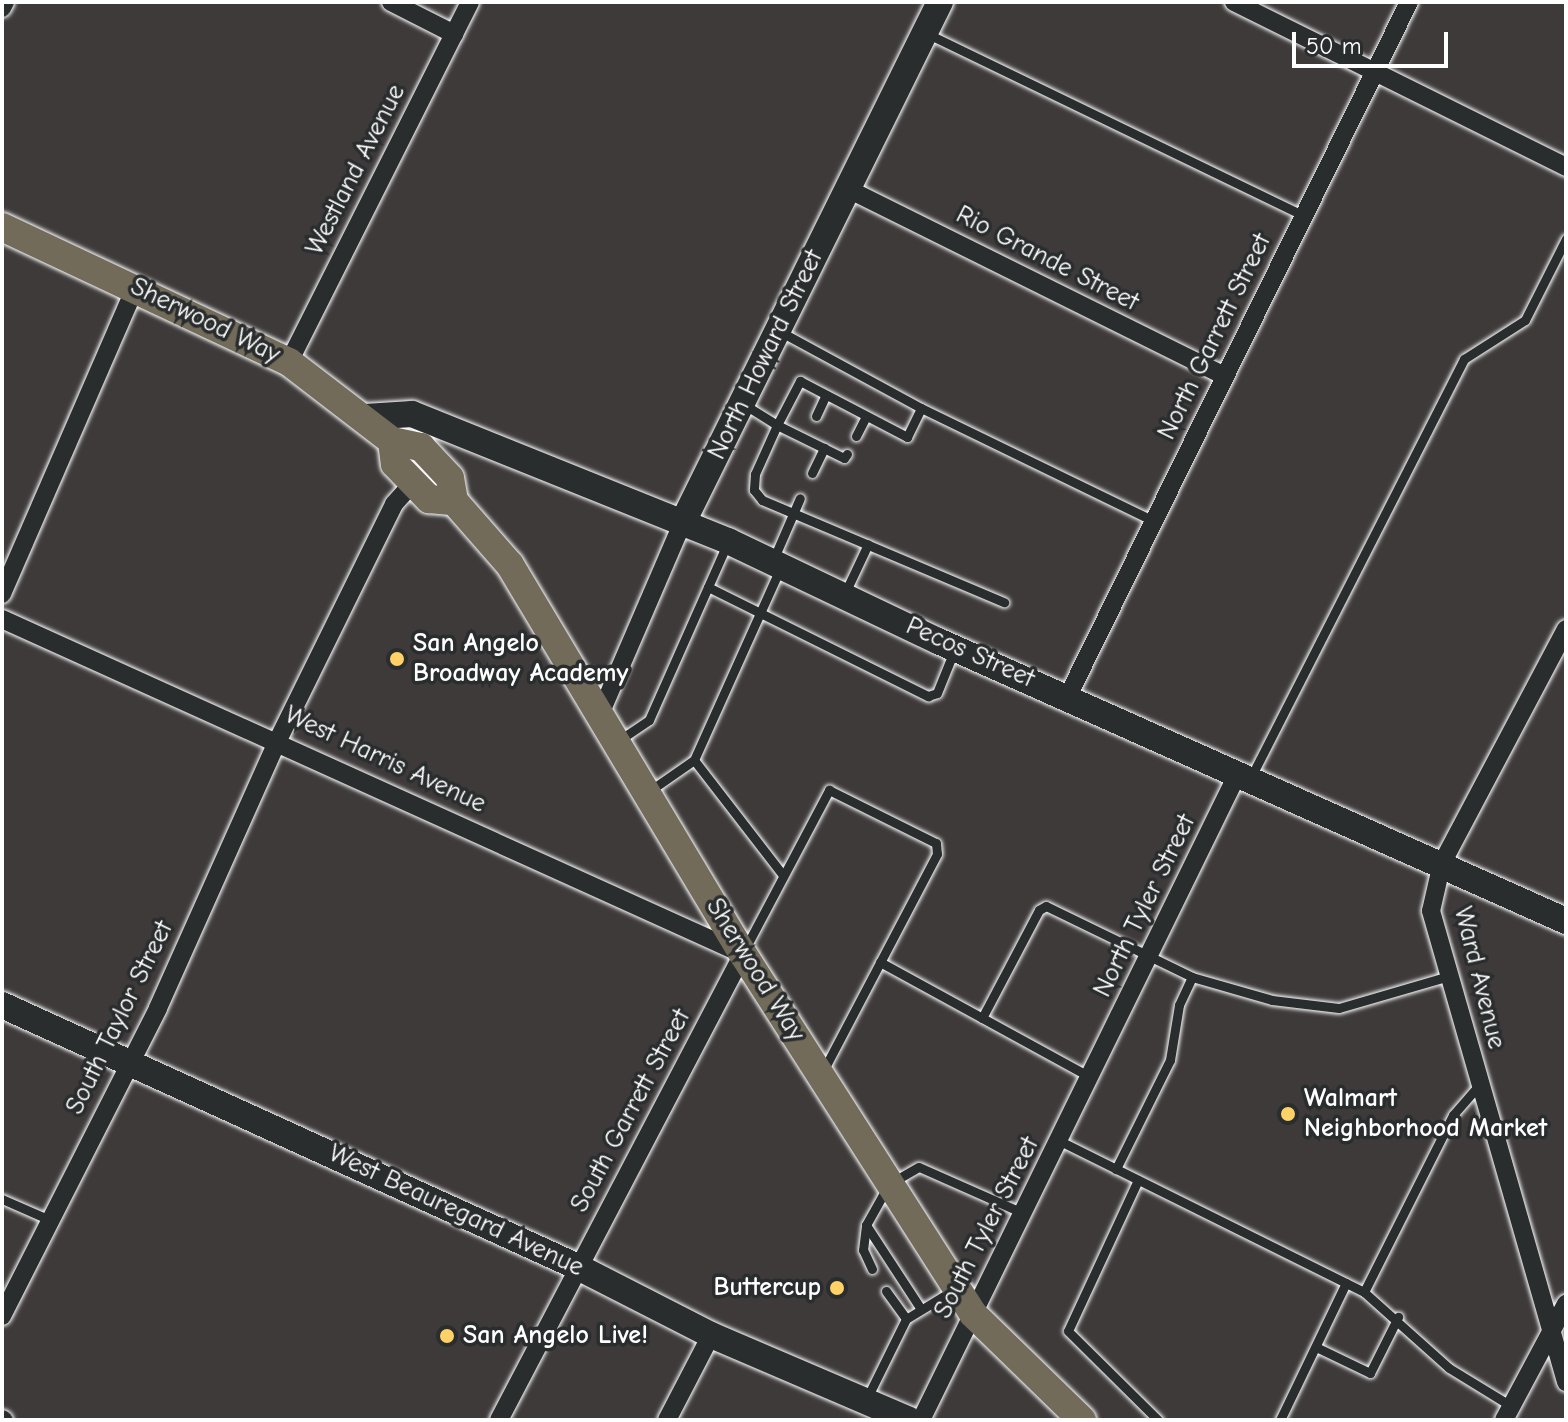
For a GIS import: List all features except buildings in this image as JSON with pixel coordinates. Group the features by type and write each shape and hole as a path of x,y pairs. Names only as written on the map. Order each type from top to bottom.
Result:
{"main road":[{"name":"Sherwood Way","path":"2,227 136,286 289,362 365,417 392,441 421,447 450,478 454,501 510,565 601,712 743,954 973,1314 1082,1420"},
{"name":"Sherwood Way","path":"392,441 395,464 429,499 454,501"}],"street":[{"path":"2,8 5,2"},
{"path":"391,2 454,34"},
{"name":"Westland Avenue","path":"289,362 470,2"},
{"name":"North Howard Street","path":"601,712 681,526 940,2"},
{"path":"1234,2 1374,75 1566,167"},
{"name":"North Garrett Street","path":"1068,696 1409,2"},
{"name":"Rio Grande Street","path":"848,189 1224,376"},
{"path":"2,594 136,286"},
{"name":"Pecos Street","path":"365,417 412,414 681,526 728,541 955,648 1566,921"},
{"name":"South Taylor Street","path":"2,1316 129,1059 158,1008 278,740 394,504 413,483"},
{"name":"West Harris Avenue","path":"2,619 278,740 743,954"},
{"name":"Ward Avenue","path":"1566,629 1442,863 1431,911 1566,1382"},
{"name":"North Tyler Street","path":"1100,1060 1149,957 1243,778"},
{"name":"South Garrett Street","path":"499,1420 743,954"},
{"name":"West Beauregard Avenue","path":"2,1005 129,1059 578,1267 711,1335 909,1420"},
{"name":"South Tyler Street","path":"921,1420 1100,1060"},
{"path":"1507,1413 1566,1304"},
{"path":"667,1420 711,1335"}],"lane":[{"path":"925,33 1304,216"},
{"path":"1243,778 1464,359 1525,320 1566,239"},
{"path":"778,331 921,408 1154,521"},
{"path":"921,408 907,437 800,381 777,425 754,490 762,500 1004,602"},
{"path":"816,416 826,395"},
{"path":"742,403 777,425 844,458 847,454"},
{"path":"856,436 866,416"},
{"path":"812,473 824,448"},
{"path":"648,792 694,760 760,612 800,498"},
{"path":"618,741 649,720 728,541"},
{"path":"843,596 868,544"},
{"path":"708,587 928,696 937,693 955,648"},
{"path":"694,760 783,875"},
{"path":"743,954 829,790 936,843 937,854 820,1075"},
{"path":"982,1018 1039,910 1046,906 1192,977 1272,1000 1339,1008 1449,976"},
{"path":"880,962 1090,1077"},
{"path":"1116,1169 1170,1060 1179,1005 1192,977"},
{"path":"1364,1292 1453,1115 1480,1084"},
{"path":"1060,1141 1364,1292 1398,1317 1449,1368 1507,1413"},
{"path":"872,1269 863,1250 866,1225 889,1184 919,1167 1023,1213"},
{"path":"1138,1180 1068,1331 1158,1420"},
{"path":"2,1199 50,1220"},
{"path":"866,1225 921,1309"},
{"path":"1280,1420 1346,1283"},
{"path":"866,1401 906,1319 957,1289"},
{"path":"886,1291 906,1319"},
{"path":"1316,1347 1370,1373 1398,1317"},
{"path":"1141,1420 1149,1411"}],"place":[{"name":"San Angelo Broadway Academy","path":"397,659"},
{"name":"Walmart Neighborhood Market","path":"1288,1114"},
{"name":"Buttercup","path":"837,1288"},
{"name":"San Angelo Live!","path":"447,1336"}]}
